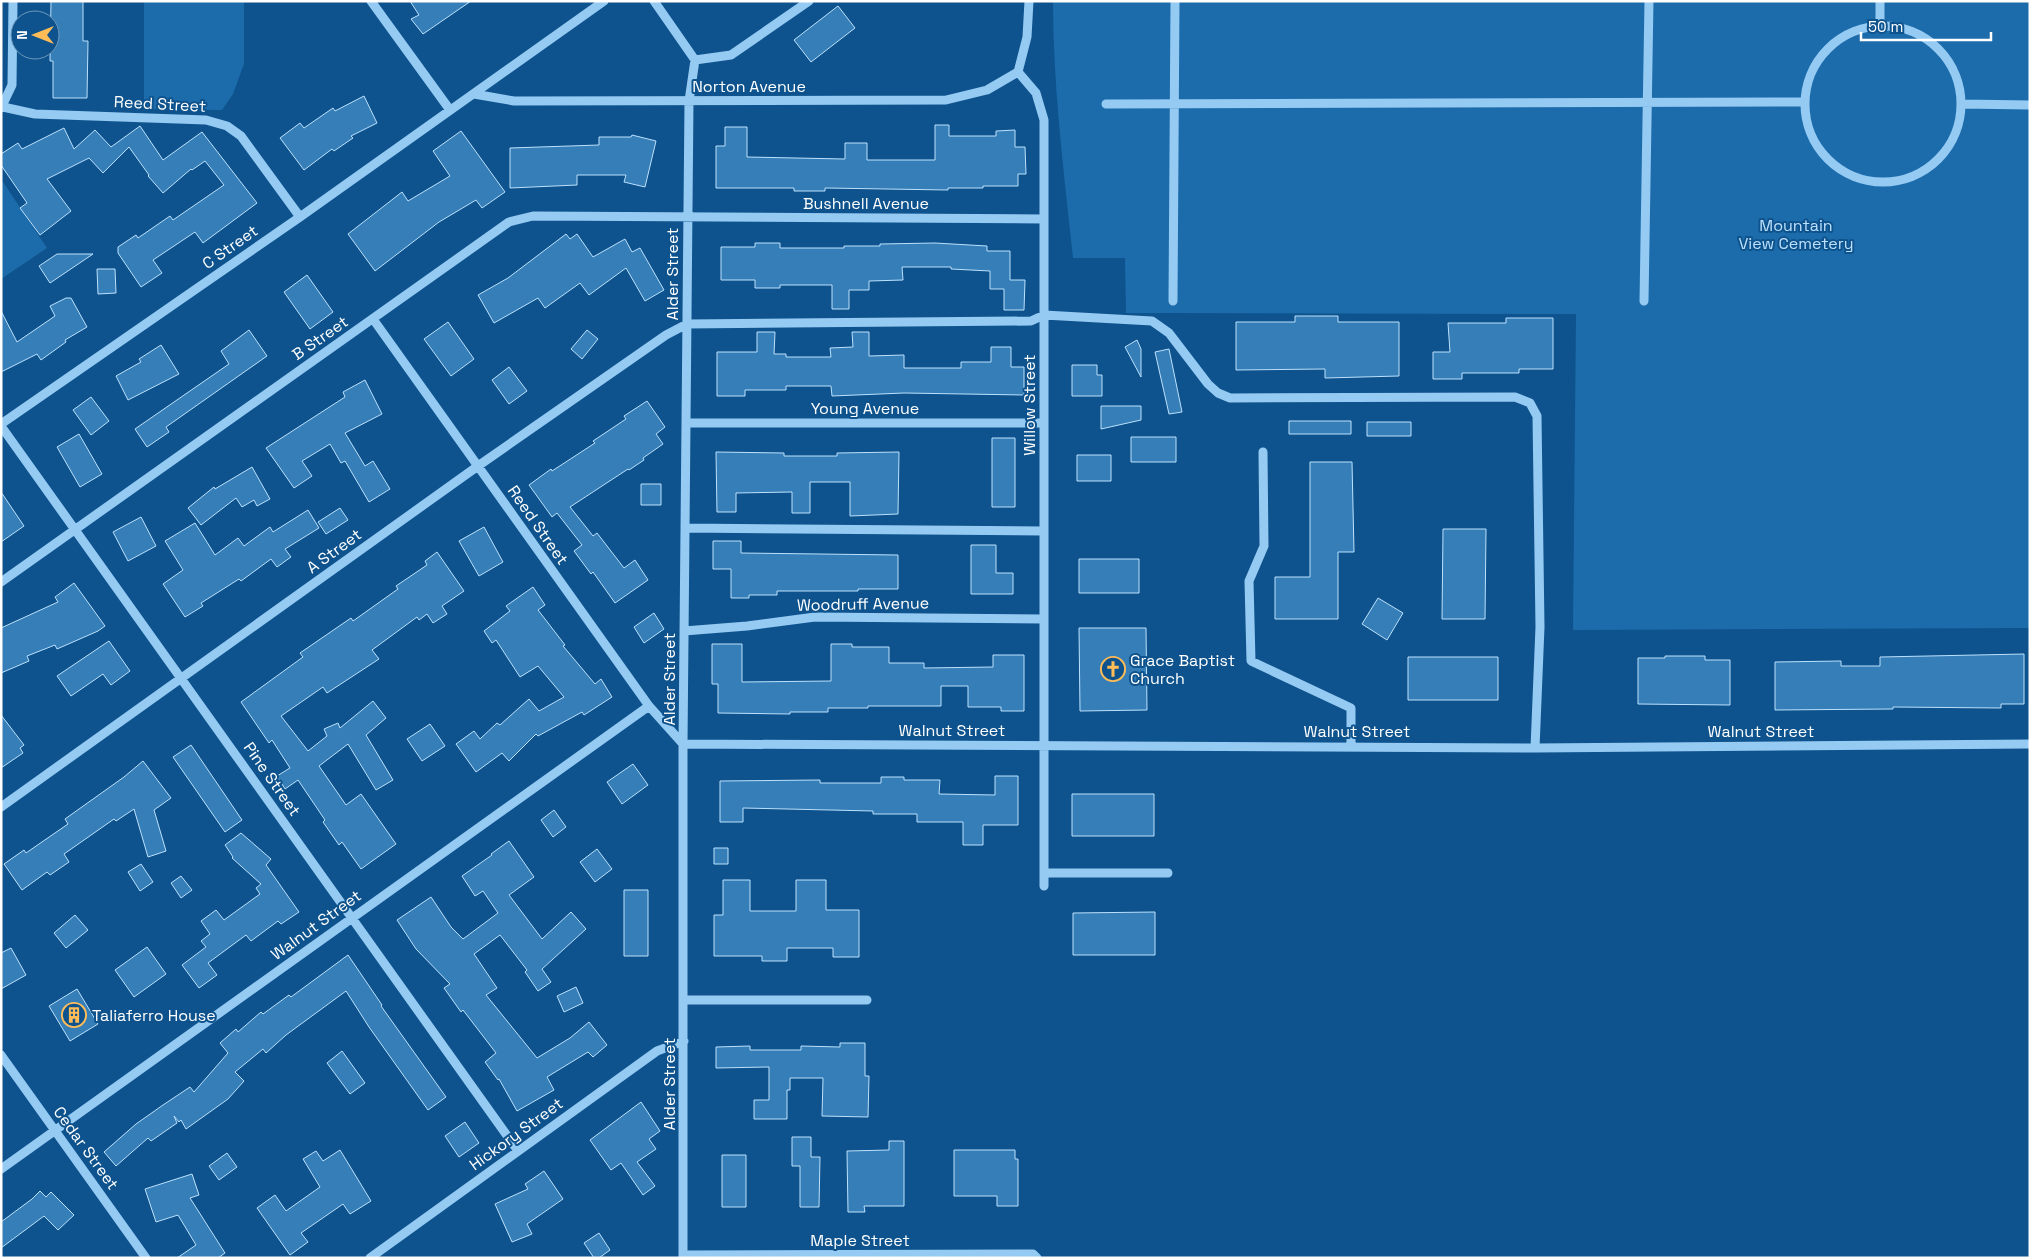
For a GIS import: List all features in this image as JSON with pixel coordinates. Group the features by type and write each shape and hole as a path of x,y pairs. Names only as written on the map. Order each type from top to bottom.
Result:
{"street":[{"path":"2,108 12,85 13,1"},
{"path":"371,1 450,110"},
{"name":"C Street","path":"1,425 300,217 604,1"},
{"path":"654,1 695,60 731,55 809,1"},
{"path":"1018,72 1027,38 1029,1"},
{"path":"1173,301 1175,1"},
{"path":"1644,301 1649,1"},
{"path":"1880,1 1880,25"},
{"path":"1880,25 1905,28 1928,39 1946,56 1958,79 1962,104 1957,130 1945,153 1925,171 1901,181 1875,183 1850,176 1828,161 1813,140 1804,102 1806,89 1815,64 1832,44 1854,30 1880,25"},
{"name":"Alder Street","path":"682,1256 684,1041 683,744 689,101 695,60"},
{"name":"Norton Avenue","path":"474,94 514,101 946,100 987,90 1018,72"},
{"name":"Willow Street","path":"1018,72 1036,93 1044,120 1044,886"},
{"path":"1106,104 1804,102"},
{"path":"1962,104 2030,105"},
{"name":"Reed Street","path":"2,108 35,114 206,120 227,126 241,136 300,217"},
{"name":"B Street","path":"1,582 509,222 533,216 688,217"},
{"name":"Bushnell Avenue","path":"688,217 1044,219"},
{"path":"687,324 1031,321 1044,315 1152,322 1169,333 1208,384 1218,393 1230,398 1515,397 1530,403 1537,416 1540,608 1535,748"},
{"name":"Reed Street","path":"373,319 649,706 683,744"},
{"name":"A Street","path":"1,807 478,466 666,335 687,324"},
{"name":"Young Avenue","path":"686,423 1043,423"},
{"name":"Pine Street","path":"1,425 518,1150"},
{"path":"1263,452 1264,546 1249,581 1251,661 1351,708 1351,746"},
{"path":"685,528 1043,531"},
{"name":"Woodruff Avenue","path":"684,631 747,626 815,617 1043,619"},
{"name":"Walnut Street","path":"1,1169 649,706"},
{"name":"Walnut Street","path":"683,744 1535,748 2030,744"},
{"path":"1044,873 1168,873"},
{"path":"684,1000 867,1000"},
{"name":"Hickory Street","path":"370,1258 657,1051 684,1041"},
{"name":"Cedar Street","path":"1,1055 146,1258"},
{"name":"Maple Street","path":"682,1256 1033,1254 1037,1258"}],"green space":[{"path":"144,1 244,1 244,64 233,94 222,110 144,109"},
{"name":"Mountain View Cemetery","path":"1053,1 2030,1 2030,628 1573,630 1576,314 1126,313 1125,258 1073,258 1057,98"},
{"path":"1,179 47,248 1,279"}],"building":[{"path":"51,1 83,1 83,41 88,41 87,98 53,98 53,61 50,60 60,60 60,10 51,10"},
{"path":"410,1 471,1 423,34 411,19 419,15"},
{"path":"838,6 855,28 811,62 794,40"},
{"path":"364,96 377,123 351,136 353,138 334,151 332,149 304,170 280,138 300,123 304,128 333,108 335,111"},
{"path":"935,125 949,125 949,136 996,136 996,131 1015,130 1015,147 1025,147 1026,174 1018,174 1018,186 948,188 948,190 825,188 825,191 794,191 794,188 716,188 716,146 725,146 725,127 747,127 747,157 845,159 845,143 867,143 867,160 935,160"},
{"path":"140,126 163,160 202,132 257,203 203,243 195,232 153,260 162,273 141,287 118,253 118,247 136,235 138,238 170,216 173,220 224,185 205,161 191,169 163,193 148,176 129,147 103,173 89,158 47,179 71,211 40,235 20,208 27,203 1,165 1,154 18,143 22,149 64,128 74,149 95,130 111,147"},
{"path":"461,131 505,192 482,208 476,200 439,222 375,271 348,234 402,192 408,201 450,176 433,151"},
{"path":"632,135 656,141 645,187 624,182 626,175 577,175 577,185 510,188 510,148 599,145 599,137 631,137"},
{"path":"566,234 570,239 577,234 593,257 625,239 632,252 640,248 664,290 645,301 626,268 589,295 580,283 545,308 538,298 494,323 478,295 508,278"},
{"path":"755,243 780,243 780,248 844,248 844,246 880,246 880,244 935,243 987,246 987,251 1010,251 1010,280 1025,280 1024,310 1004,310 1004,289 990,289 990,271 951,269 951,267 902,267 903,280 869,281 869,290 849,290 849,309 832,309 832,285 780,285 780,288 755,288 755,280 721,280 721,247 755,247"},
{"path":"57,254 93,254 50,283 39,266"},
{"path":"97,269 115,269 116,293 98,294"},
{"path":"307,275 333,312 310,329 284,292"},
{"path":"66,298 71,298 87,327 65,340 66,342 41,360 37,354 1,372 1,311 17,342 55,316 50,306"},
{"path":"1295,316 1338,316 1338,322 1399,322 1399,376 1325,378 1325,369 1236,370 1236,322 1295,322"},
{"path":"1506,318 1553,318 1553,369 1519,369 1519,373 1462,373 1462,379 1433,379 1433,352 1450,352 1448,323 1506,323"},
{"path":"448,322 474,359 451,376 424,339"},
{"path":"249,330 267,356 166,427 169,432 147,447 135,429 229,364 221,351"},
{"path":"587,330 598,339 582,359 571,349"},
{"path":"757,332 775,332 774,354 786,354 786,357 831,357 830,348 853,347 852,332 869,332 869,356 904,355 904,368 961,368 961,362 991,362 991,347 1011,347 1011,367 1024,367 1024,395 904,393 832,396 831,386 786,386 786,390 745,390 745,396 717,396 717,352 757,352"},
{"path":"1137,340 1141,349 1141,377 1125,347"},
{"path":"161,345 179,374 128,400 116,376 141,362 139,359"},
{"path":"1169,349 1182,412 1169,414 1155,352"},
{"path":"1072,365 1097,365 1097,375 1102,375 1102,396 1072,396"},
{"path":"509,367 527,391 509,404 492,380"},
{"path":"365,380 382,414 345,433 365,466 373,461 390,489 369,502 345,461 341,463 330,444 302,461 312,476 294,488 266,448 345,397 343,392"},
{"path":"91,397 109,421 91,435 73,410"},
{"path":"647,401 665,427 656,434 663,444 643,458 644,460 570,507 593,536 597,533 624,568 635,560 648,580 615,603 593,572 591,574 574,551 582,545 557,513 552,517 529,485 551,469 552,471 595,443 593,441 626,419 624,416"},
{"path":"1101,406 1141,406 1141,420 1101,429"},
{"path":"1289,421 1351,421 1351,434 1289,434"},
{"path":"1367,422 1411,422 1411,436 1367,436"},
{"path":"79,434 102,474 80,487 57,447"},
{"path":"1131,437 1176,437 1176,462 1131,462"},
{"path":"992,438 1015,438 1015,507 992,507"},
{"path":"716,452 784,453 784,456 837,456 837,453 899,452 898,514 850,516 850,482 810,482 810,513 792,513 792,492 736,493 736,512 717,512"},
{"path":"1077,455 1111,455 1111,481 1077,481"},
{"path":"1310,462 1352,462 1354,552 1338,552 1338,619 1275,619 1275,577 1310,577"},
{"path":"252,467 270,499 257,506 254,500 242,507 236,498 201,525 188,508 214,487 215,489"},
{"path":"641,484 661,484 661,505 641,505"},
{"path":"1,492 24,526 1,542"},
{"path":"340,508 348,520 326,534 318,522"},
{"path":"308,510 319,528 285,549 291,557 277,567 271,559 241,581 239,579 201,603 203,606 185,617 163,584 183,570 165,541 195,523 215,555 238,538 244,546 270,527 273,532"},
{"path":"141,517 156,546 128,561 113,532"},
{"path":"484,527 503,562 479,576 459,541"},
{"path":"1443,529 1486,529 1485,619 1442,619"},
{"path":"713,541 741,541 741,553 898,555 898,589 777,591 777,595 749,595 749,598 731,598 731,569 713,569"},
{"path":"971,545 996,545 996,573 1013,573 1013,594 971,594"},
{"path":"437,552 464,591 442,606 447,614 433,623 427,614 419,620 417,617 372,650 379,659 327,693 323,687 281,716 308,751 327,736 324,729 338,723 340,728 373,701 386,718 366,735 393,780 376,790 348,744 319,766 346,805 361,794 396,844 361,869 342,842 339,845 298,780 285,789 277,776 290,768 272,740 269,743 241,702 303,657 300,653 351,618 353,621 398,589 396,586 427,565 425,561"},
{"path":"1079,559 1139,559 1139,593 1079,593"},
{"path":"74,583 105,626 57,649 55,645 27,656 29,661 1,673 1,628 58,602 55,597"},
{"path":"533,587 545,605 538,610 565,645 563,646 595,684 601,679 612,697 584,715 582,712 538,736 536,734 509,761 502,753 476,772 456,744 474,731 480,739 497,723 500,725 529,699 539,711 564,697 538,666 520,677 496,640 492,643 484,631 510,611 506,606"},
{"path":"1378,598 1403,613 1387,640 1362,624"},
{"path":"654,613 664,629 644,643 634,627"},
{"name":"Grace Baptist Church","path":"1079,628 1146,628 1147,710 1080,711"},
{"path":"109,641 130,671 111,685 103,674 71,696 57,676"},
{"path":"712,644 742,644 742,682 831,681 831,644 852,644 852,647 889,647 889,663 924,663 924,668 993,667 993,655 1024,655 1024,711 1001,711 1001,707 968,707 968,686 941,686 941,706 828,708 828,712 790,712 790,714 718,713 718,684 712,684"},
{"path":"2024,654 2024,704 2001,704 2001,708 1893,707 1893,709 1775,710 1775,662 1841,661 1841,666 1880,666 1880,657"},
{"path":"1665,656 1705,656 1705,660 1730,660 1730,705 1638,704 1638,658 1665,658"},
{"path":"1408,657 1498,657 1498,700 1408,700"},
{"path":"1,715 24,745 20,748 23,753 1,768"},
{"path":"430,724 445,746 422,761 407,739"},
{"path":"191,745 242,820 225,832 173,757"},
{"path":"143,761 171,798 154,810 166,851 148,857 134,809 116,821 114,819 64,854 69,862 50,875 47,872 22,890 4,864 24,850 26,853 68,824 65,819 124,777"},
{"path":"633,764 648,785 622,804 607,782"},
{"path":"995,776 1018,776 1018,825 983,825 983,845 963,845 963,822 917,822 917,814 873,814 873,811 743,808 743,822 720,822 720,781 820,780 820,783 881,783 881,777 904,777 904,780 940,780 939,794 995,795"},
{"path":"1072,794 1154,794 1154,836 1072,836"},
{"path":"554,810 566,827 553,837 541,820"},
{"path":"241,833 271,859 266,865 299,912 281,924 278,921 251,941 246,935 208,963 217,975 199,988 182,965 206,947 201,941 210,934 201,921 216,910 224,920 260,894 256,888 261,884 232,858 225,845"},
{"path":"509,841 534,877 509,895 542,939 571,912 586,929 542,969 551,982 538,991 525,972 527,970 500,935 474,954 497,988 486,995 537,1058 570,1038 589,1022 607,1045 593,1057 588,1052 547,1077 554,1090 517,1111 499,1079 485,1062 496,1053 463,1010 461,1012 444,988 450,984 416,949 397,920 431,897 451,927 463,939 498,913 483,891 475,896 462,876"},
{"path":"714,848 728,848 728,864 714,864"},
{"path":"597,849 612,869 595,882 580,862"},
{"path":"141,864 153,882 140,891 128,872"},
{"path":"181,876 192,890 181,898 171,883"},
{"path":"723,880 750,880 750,911 796,911 796,880 826,880 826,910 859,910 859,957 833,957 833,948 787,948 787,961 762,961 762,956 714,956 714,915 723,915"},
{"path":"624,890 648,890 648,956 624,956"},
{"path":"1155,912 1155,955 1073,955 1073,913"},
{"path":"75,915 88,930 66,948 54,933"},
{"path":"147,947 166,974 134,997 115,970"},
{"path":"11,948 26,975 1,989 1,953"},
{"path":"348,955 381,1006 446,1097 428,1110 346,991 286,1035 266,1053 263,1049 235,1072 244,1081 228,1099 186,1129 181,1120 179,1122 174,1116 177,1123 151,1141 148,1138 116,1166 104,1152 136,1124 190,1087 194,1092 228,1053 220,1043 236,1029 238,1032 261,1012 263,1014 289,995 291,997"},
{"path":"576,987 583,1003 564,1012 557,996"},
{"name":"Taliaferro House","path":"77,989 98,1024 70,1041 49,1006"},
{"path":"840,1043 865,1043 865,1076 869,1076 868,1117 822,1116 823,1078 790,1078 790,1090 787,1090 787,1119 754,1119 754,1100 769,1100 769,1067 716,1068 716,1047 750,1046 750,1050 801,1050 801,1046 840,1047"},
{"path":"342,1051 365,1083 350,1094 327,1063"},
{"path":"641,1102 660,1131 649,1139 656,1149 637,1162 655,1186 643,1195 621,1163 611,1170 590,1140"},
{"path":"465,1122 479,1143 459,1157 445,1136"},
{"path":"792,1137 811,1137 811,1157 820,1157 819,1207 800,1207 800,1166 792,1166"},
{"path":"889,1141 904,1141 904,1206 864,1206 865,1212 848,1212 847,1151 889,1150"},
{"path":"340,1150 371,1201 350,1214 343,1204 301,1233 308,1242 290,1255 257,1208 275,1195 286,1211 320,1187 303,1159 316,1151 323,1161"},
{"path":"954,1150 1015,1150 1015,1159 1018,1159 1018,1206 997,1206 997,1196 954,1196"},
{"path":"227,1153 237,1167 219,1180 209,1166"},
{"path":"722,1155 746,1155 746,1207 722,1207"},
{"path":"544,1171 563,1199 527,1224 532,1234 512,1242 495,1204 528,1189 525,1184"},
{"path":"192,1174 199,1195 190,1198 225,1253 218,1258 177,1258 196,1245 178,1215 156,1222 145,1189"},
{"path":"40,1191 46,1197 51,1192 74,1215 58,1230 44,1216 1,1248 1,1222"},
{"path":"599,1233 610,1250 599,1258 594,1258 584,1243"}],"place":[{"name":"Grace Baptist Church","path":"1113,669"},
{"name":"Taliaferro House","path":"74,1015"}]}
